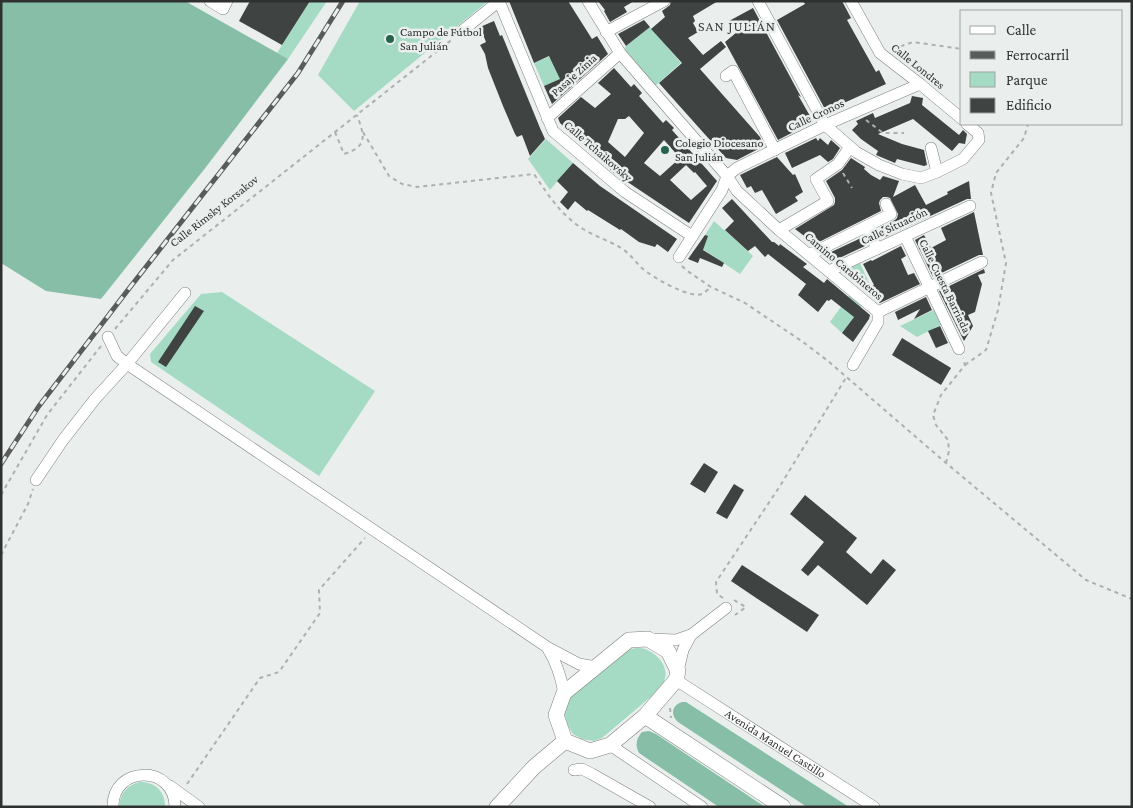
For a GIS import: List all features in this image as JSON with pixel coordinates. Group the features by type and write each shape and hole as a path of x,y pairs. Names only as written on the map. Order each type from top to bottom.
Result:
{"main road":[{"path":"648,639 668,651 677,676 645,716 610,744 590,752 565,741 556,716 564,693 629,640 648,639"},
{"path":"645,716 783,807"},
{"path":"497,807 534,768 565,741"}],"street":[{"path":"210,1 225,5"},
{"path":"462,31 499,1"},
{"name":"Calle Tchaikovsky","path":"499,1 552,131 624,192 692,236"},
{"name":"Camino Carabineros","path":"588,1 620,53 737,191 779,230 878,312 878,322 853,365"},
{"path":"606,32 664,1"},
{"path":"758,1 825,124 856,152 902,174 921,178 963,159 978,140 978,133 968,125"},
{"name":"Calle Londres","path":"851,1 880,53 960,117"},
{"name":"Pasaje Zinia","path":"547,118 620,53"},
{"path":"726,76 733,71 774,150"},
{"name":"Calle Cronos","path":"726,176 737,168 825,124 920,84"},
{"path":"779,230 828,201 816,179 838,164 850,147"},
{"path":"931,148 937,172"},
{"path":"679,257 722,190 726,176"},
{"path":"809,255 891,214 886,204"},
{"name":"Calle Situación","path":"829,271 970,206"},
{"path":"867,226 877,249"},
{"name":"Calle Cuesta Barriada","path":"905,236 959,349"},
{"path":"878,312 982,262"},
{"path":"36,480 63,440 96,398 127,364 185,293"},
{"path":"108,338 117,356 127,364 547,648 578,664 596,667"},
{"path":"648,639 676,640 690,635 728,608"},
{"path":"677,676 682,650 690,635"},
{"path":"547,648 554,659 564,693"},
{"name":"Avenida Manuel Castillo","path":"677,676 874,807"},
{"path":"610,744 702,807"},
{"path":"574,770 582,769 650,807"},
{"path":"113,807 116,792 122,784 130,778 139,775 149,775 158,778 199,807"},
{"path":"166,784 172,792 174,807"}],"path":[{"name":"Calle Rimsky Korsakov","path":"1,495 47,416 95,352 174,260 462,31"},
{"path":"880,53 913,42 960,49"},
{"path":"860,110 865,120 883,133 904,133"},
{"path":"357,115 363,132 389,176 402,184 417,187 534,174 553,203 563,214 583,229 625,251 644,271 661,282 692,295 701,294 711,287"},
{"path":"946,463 949,452 948,440 936,426 933,415 942,395 965,365 986,350 998,310 1006,263 991,193 996,173 1024,138 1028,125"},
{"path":"336,132 344,154 356,150 362,143 363,132"},
{"path":"838,164 852,188"},
{"path":"679,257 679,262 686,270 711,287 745,303 803,342 847,376 946,463 1086,580 1132,600"},
{"path":"959,349 965,365"},
{"path":"746,607 728,608 716,594 716,582 780,486 853,365"},
{"path":"1,555 28,504 36,480"},
{"path":"180,794 260,678 280,672 320,613 319,590 372,530"},
{"path":"670,707 672,720"}],"green space":[{"path":"1,1 185,1 288,59 206,167 101,299 46,291 1,263"},
{"path":"310,1 327,1 288,59 277,53"},
{"name":"Campo de Fútbol San Julián","path":"360,1 488,1 354,111 318,75"},
{"path":"650,27 681,63 655,86 624,48"},
{"path":"558,53 568,76 544,86 534,63"},
{"path":"546,139 573,163 550,190 528,159"},
{"path":"714,221 753,256 740,274 698,246"},
{"path":"860,263 871,287 865,290 843,272"},
{"path":"222,292 375,391 319,476 151,362 150,354 201,294"},
{"path":"850,294 863,304 842,333 830,322"},
{"path":"936,309 943,324 917,337 900,326"},
{"path":"636,648 650,651 663,664 665,675 660,689 602,738 594,741 582,739 573,734 567,724 564,711 571,696 627,650"},
{"path":"686,702 849,807 807,807 678,722 675,719 673,710 676,705"},
{"path":"649,731 765,807 719,807 639,753 637,747 638,737 642,732"},
{"path":"140,782 155,786 161,792 165,801 165,807 119,807 125,790 131,785"}],"building":[{"path":"250,1 310,1 282,45 239,21"},
{"path":"509,1 568,1 592,39 597,36 608,54 552,104 544,86 560,79 549,56 534,63"},
{"path":"598,1 634,1 624,7 627,12 610,22 605,10"},
{"path":"671,1 718,1 693,16 695,21 693,23 698,32 688,38 703,55 721,41 726,47 700,69 760,137 764,146 737,160 726,158 659,83 682,63 651,29 665,17 662,11 670,5"},
{"path":"803,1 842,1 851,18 847,20 876,72 879,70 886,84 826,111 777,20 805,4"},
{"path":"753,8 810,116 806,118 807,121 805,122 807,125 778,140 725,42 737,32 729,21"},
{"path":"644,20 650,27 626,46 618,34"},
{"path":"494,21 500,36 502,35 545,139 530,156 522,135 517,137 515,134 480,45 486,42 480,27"},
{"path":"614,68 631,87 634,84 642,93 639,96 663,123 666,120 674,128 672,130 717,181 689,223 614,173 560,123 558,118 581,97 595,108 611,94 598,83","holes":["629,116 644,133 625,157 608,142 618,119 625,119","664,140 680,158 660,176 644,163","686,165 707,186 691,200 670,180"]},
{"path":"912,96 923,98 922,105 959,135 963,130 967,134 965,144 959,143 952,151 913,119 878,134 902,144 924,150 927,165 924,166 897,159 895,163 876,155 878,151 852,130 858,124 856,121 873,113 875,118 910,103"},
{"path":"816,138 818,141 820,138 828,145 831,140 840,148 833,159 828,162 820,155 792,168 785,153"},
{"path":"777,157 793,175 795,174 803,192 795,197 798,201 776,214 762,190 755,193 751,186 747,188 740,175"},
{"path":"851,158 880,180 883,176 899,181 893,197 915,185 926,205 969,181 971,199 967,199 885,237 881,227 895,220 898,214 890,198 883,197 879,203 881,211 815,244 795,229 834,205 835,198 826,181 842,170"},
{"path":"573,163 600,186 677,239 668,252 657,244 655,247 639,242 621,229 587,211 575,201 568,210 560,202 568,192 557,181"},
{"path":"732,199 772,242 779,246 780,244 807,264 803,267 824,283 827,279 870,315 853,342 842,333 854,317 831,299 827,300 818,312 798,295 806,284 768,254 765,257 755,246 748,251 725,230 734,221 722,208"},
{"path":"974,212 983,255 979,255 933,277 915,240 924,235 931,248 946,240 941,228"},
{"path":"705,235 708,236 703,250 724,263 722,267 700,258 698,263 688,259"},
{"path":"861,238 865,246 833,261 829,253"},
{"path":"901,246 906,256 901,259 908,275 914,273 920,284 880,303 864,290 874,285 863,264"},
{"path":"984,269 985,273 978,275 982,284 975,312 968,315 973,326 964,341 939,291"},
{"path":"926,297 932,310 914,319 920,309 898,320 895,312"},
{"path":"195,306 204,311 166,367 158,362"},
{"path":"940,326 948,343 936,348 928,331"},
{"path":"902,338 951,368 941,385 892,355"},
{"path":"704,463 718,472 705,493 690,484"},
{"path":"734,484 744,490 727,519 716,513"},
{"path":"805,495 857,538 846,552 871,574 883,559 896,570 867,605 818,565 808,576 801,570 824,542 790,514"},
{"path":"742,565 819,615 807,632 731,581"}],"railway":[{"path":"1,464 39,406 298,73 343,1"}],"place":[{"name":"Campo de Fútbol San Julián","path":"390,39"},
{"name":"Colegio Diocesano San Julián","path":"665,150"}],"district":[{"name":"SAN JULIÁN","path":"737,26"}]}
